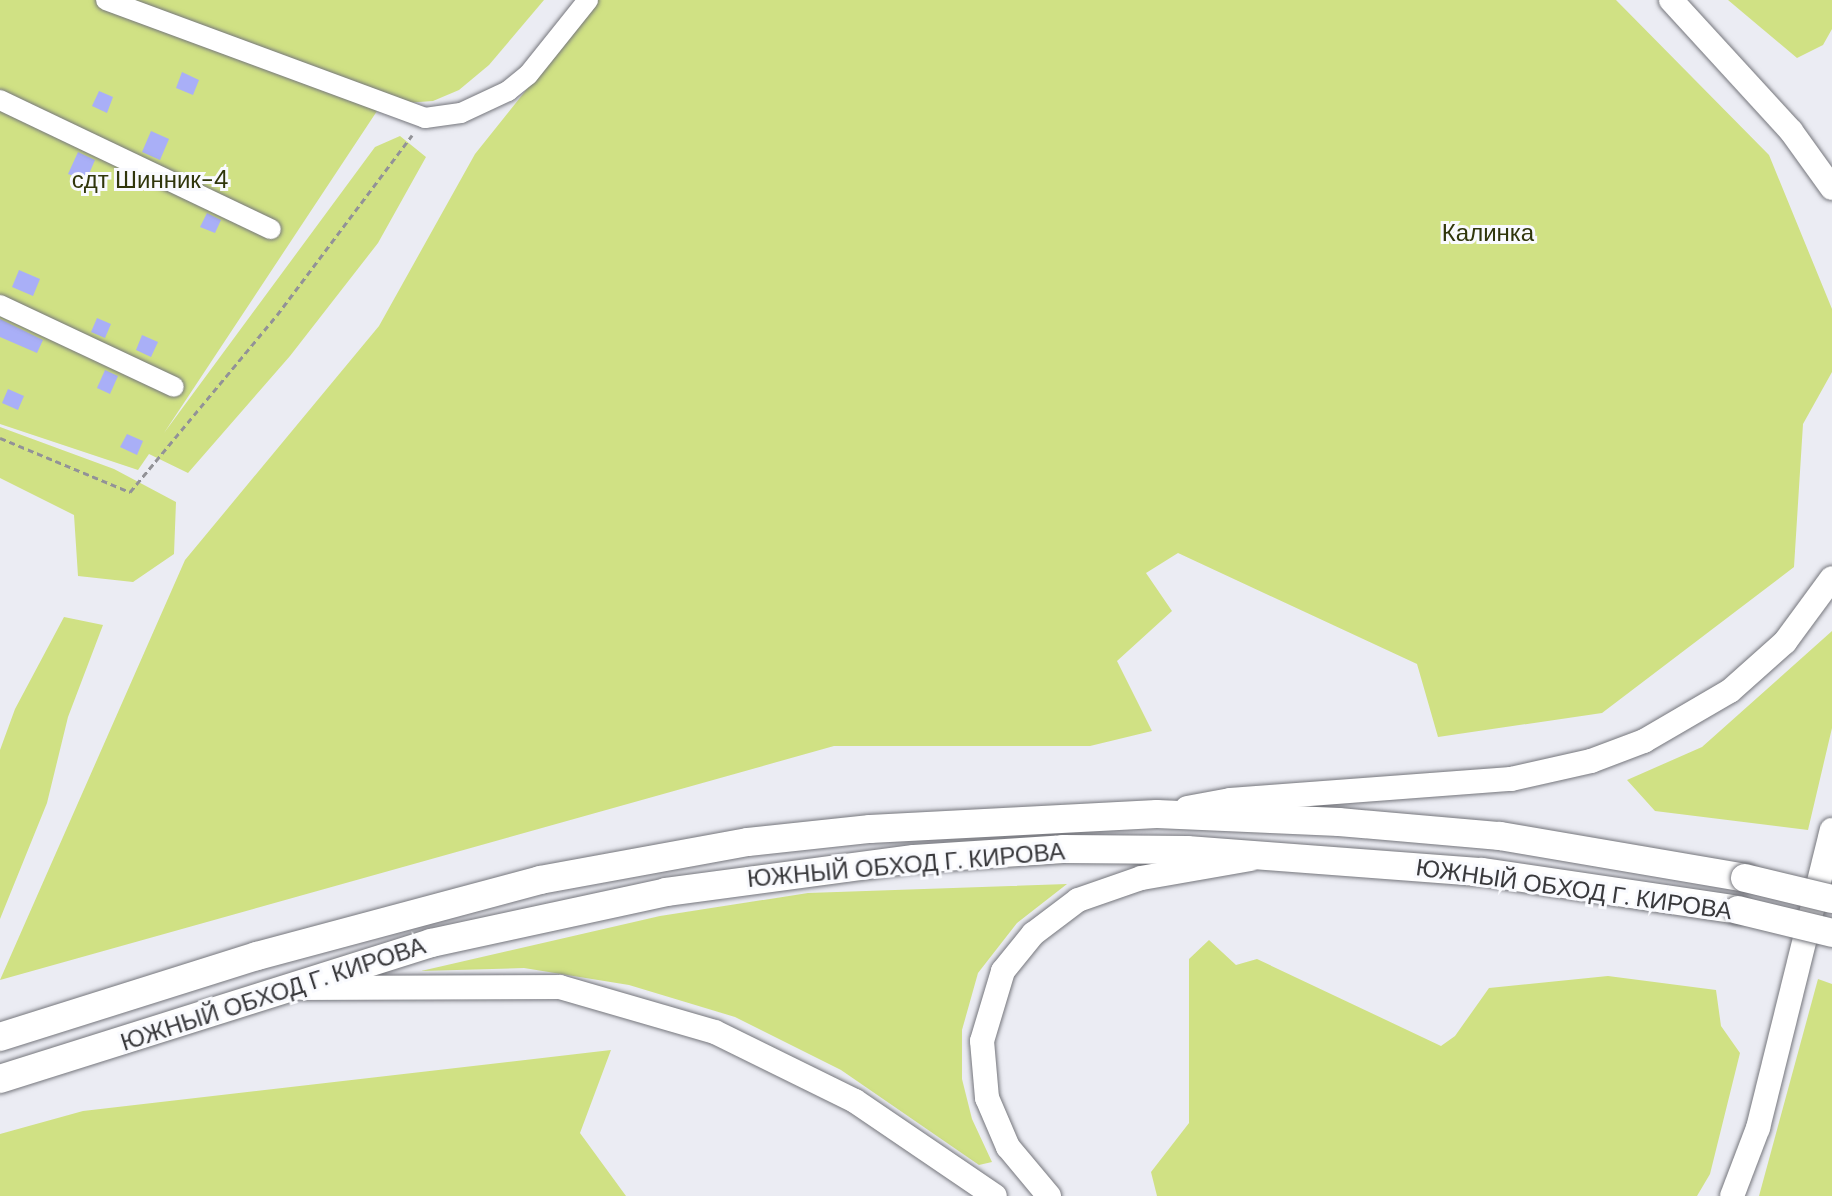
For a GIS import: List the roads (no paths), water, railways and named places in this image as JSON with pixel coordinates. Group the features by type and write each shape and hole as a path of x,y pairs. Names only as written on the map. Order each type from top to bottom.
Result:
{"highway":[{"name":"ЮЖНЫЙ ОБХОД Г. КИРОВА","path":"0,1037 271,951 540,880 748,842 854,830 1025,817 1157,814 1339,822 1500,836 1745,878 1832,899"},
{"name":"ЮЖНЫЙ ОБХОД Г. КИРОВА","path":"0,1079 431,943 557,913 784,874 1063,849 1260,856 1482,872 1738,910 1832,933"}],"main road":[{"path":"1671,0 1791,131 1832,168"},
{"path":"1791,131 1832,188"},
{"path":"1157,814 1230,800 1511,779 1591,761 1644,741 1730,691 1785,642 1832,578"},
{"path":"1732,1196 1758,1128 1832,830"},
{"path":"1049,1196 1008,1147 987,1098 982,1041 1003,971 1052,917 1090,894 1141,878 1260,856"},
{"path":"285,989 560,987 701,1027 855,1101 995,1196"}],"street":[{"path":"106,0 425,118 461,113 508,91 528,75 588,0"},
{"path":"0,100 271,229"},
{"path":"0,305 174,387"}],"park label":[{"name":"сдт Шинник-4","path":"150,180"},
{"name":"Калинка","path":"1488,233"}]}
